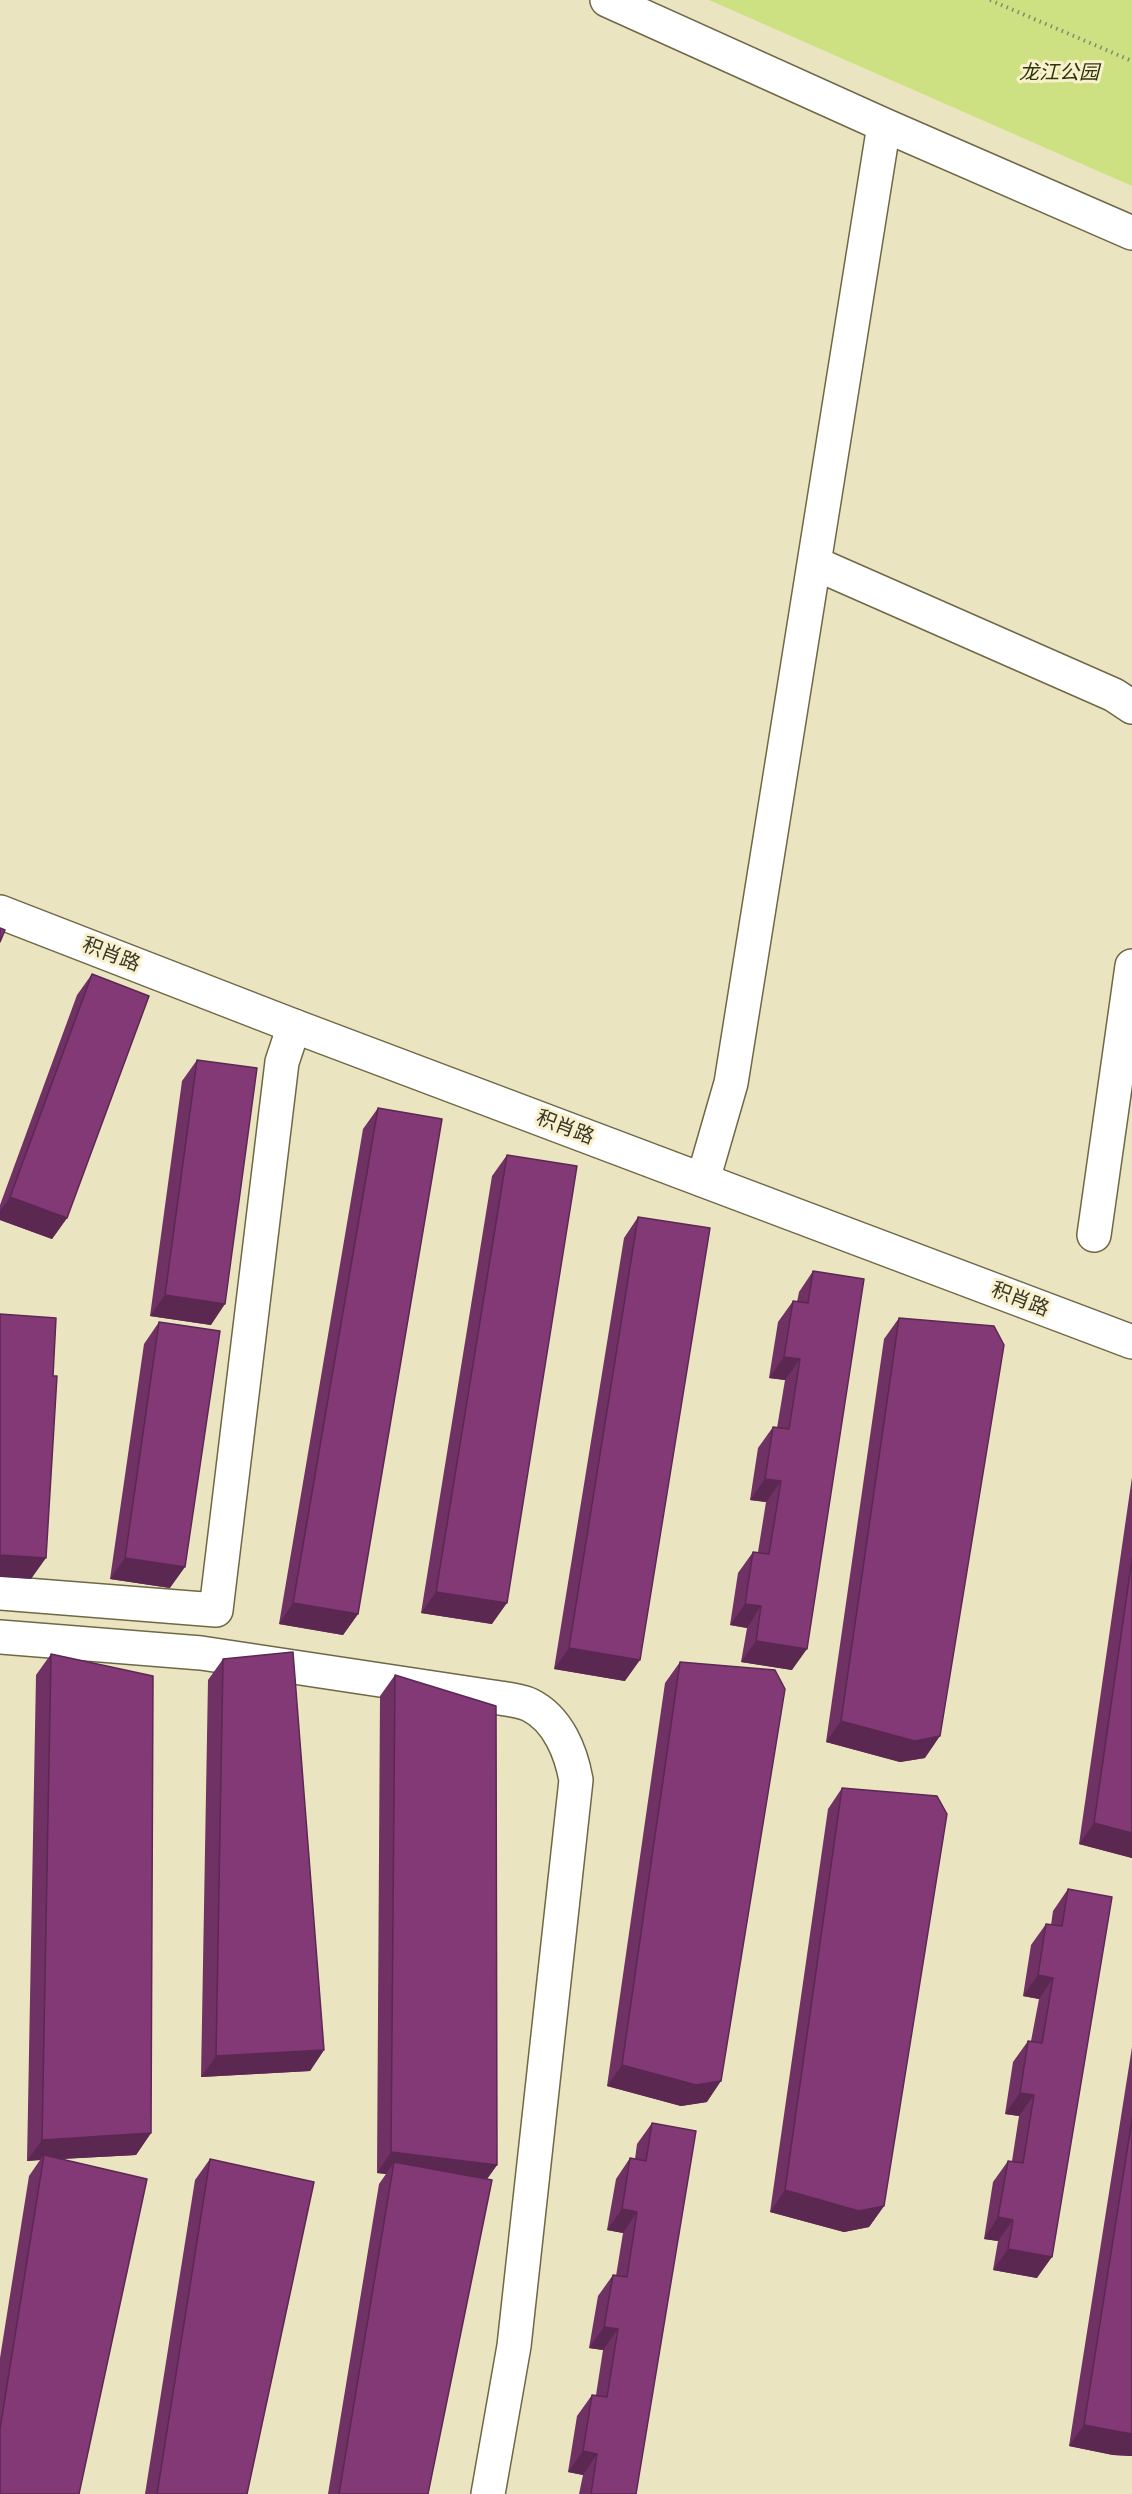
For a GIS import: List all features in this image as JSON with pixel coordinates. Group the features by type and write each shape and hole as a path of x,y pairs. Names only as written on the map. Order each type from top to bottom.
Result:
{"street":[{"path":"607,0 1132,233"},
{"path":"703,1180 731,1083 885,125"},
{"path":"814,563 1114,695 1132,707"},
{"name":"积肖路","path":"0,912 294,1026 1132,1342"},
{"path":"1094,1235 1132,966"},
{"path":"0,1593 216,1610 282,1062 294,1026"},
{"path":"0,1637 201,1653 493,1697 529,1704 547,1717 561,1737 572,1757 576,1780 514,2346 488,2494"}],"path":[{"path":"990,0 1132,61"}],"green space":[{"name":"龙江公园","path":"709,0 1132,0 1132,186"}],"building":[{"path":"0,928 5,930 0,942"},
{"path":"92,974 149,996 67,1218 10,1197"},
{"path":"197,1060 257,1068 225,1304 165,1295"},
{"path":"378,1108 442,1119 358,1614 293,1603"},
{"path":"507,1155 577,1166 507,1603 436,1592"},
{"path":"638,1217 710,1228 640,1660 569,1648"},
{"path":"813,1271 864,1279 807,1649 756,1641 761,1606 745,1604 753,1552 769,1554 781,1481 765,1479 773,1427 789,1429 800,1359 784,1357 793,1301 808,1303"},
{"path":"0,1314 56,1318 53,1376 57,1376 46,1558 0,1555"},
{"path":"899,1318 994,1326 1004,1345 940,1736 915,1741 841,1721"},
{"path":"159,1322 220,1331 185,1567 125,1558"},
{"path":"1132,1559 1132,1833 1094,1823"},
{"path":"293,1652 324,2050 216,2056 223,1659"},
{"path":"51,1654 153,1676 151,2133 42,2140"},
{"path":"680,1662 775,1670 785,1689 721,2081 696,2085 622,2065"},
{"path":"395,1675 496,1706 497,2165 391,2152"},
{"path":"842,1788 937,1796 947,1814 884,2206 859,2211 785,2190"},
{"path":"1068,1889 1112,1897 1052,2257 1008,2249 1013,2220 998,2217 1008,2161 1023,2163 1034,2095 1020,2093 1028,2041 1042,2043 1053,1978 1038,1975 1046,1924 1062,1926"},
{"path":"1132,2119 1132,2434 1084,2425"},
{"path":"652,2123 696,2131 636,2494 591,2494 597,2454 583,2451 592,2395 607,2397 618,2329 604,2327 613,2275 627,2277 637,2212 622,2209 630,2158 646,2161"},
{"path":"44,2155 147,2179 79,2494 0,2494 0,2429"},
{"path":"210,2159 314,2182 247,2494 157,2494"},
{"path":"394,2162 492,2180 428,2494 339,2494"}]}
